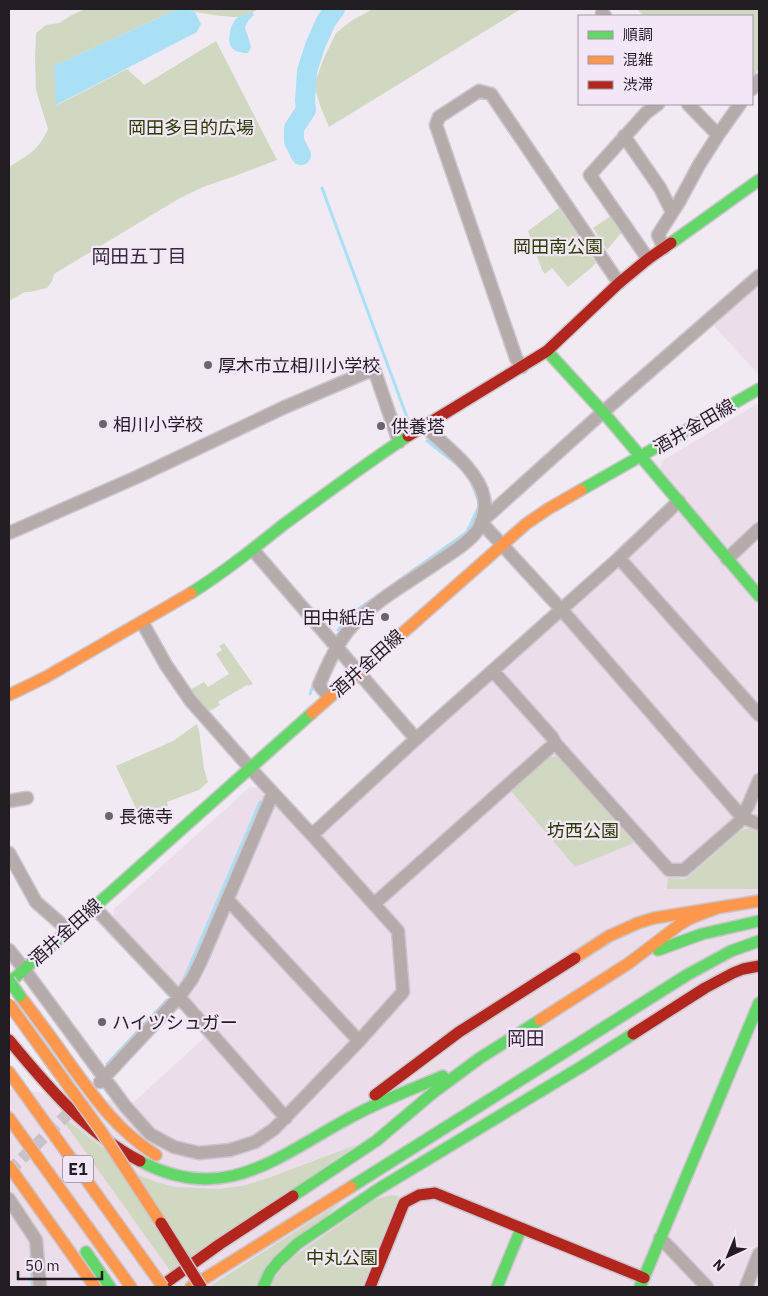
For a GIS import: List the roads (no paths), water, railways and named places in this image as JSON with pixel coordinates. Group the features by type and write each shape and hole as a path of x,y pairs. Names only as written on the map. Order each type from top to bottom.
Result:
{"main road":[{"path":"9,695 46,677 174,604 218,576 292,519 404,439 547,351 648,259 759,180"},
{"path":"547,351 603,412 759,596"},
{"name":"酒井金田線","path":"9,982 526,524 548,509 759,389"},
{"path":"332,1127 460,1032 609,936 654,918 759,901"},
{"path":"162,1287 220,1244 376,1141 434,1092 480,1058 629,963 679,925 717,908"},
{"path":"629,963 702,934 759,921"},
{"path":"191,1287 687,975 723,955 759,942"},
{"path":"263,1287 270,1272 297,1244 380,1188 589,1062 714,983 733,973 759,966"},
{"path":"9,982 112,1120 146,1149 165,1159"},
{"path":"370,1287 404,1203 424,1192 435,1193 642,1283 759,1002"},
{"path":"9,1004 108,1142 201,1287"},
{"path":"9,1040 66,1105 116,1148 137,1161 164,1173 191,1179 221,1179 236,1176 265,1165 377,1103 429,1082 480,1058"},
{"name":"E1","path":"9,1072 162,1287"},
{"path":"449,1125 518,1105"},
{"name":"E1","path":"9,1118 129,1284"},
{"path":"380,1188 432,1136"},
{"path":"178,1164 213,1170 229,1169 260,1163 300,1147"},
{"path":"9,1166 94,1287"},
{"path":"497,1287 521,1229"},
{"path":"82,1246 110,1287"}],"street":[{"path":"522,367 516,358 436,125 439,117 479,91 491,94 619,284"},
{"path":"648,259 590,175 646,112 656,105"},
{"path":"689,105 718,134"},
{"path":"664,248 658,235 718,134 739,105"},
{"path":"624,136 660,188 672,212"},
{"path":"481,522 603,412 759,276"},
{"path":"9,533 136,477 285,407 374,369 404,439"},
{"path":"329,697 319,685 336,647 352,626 374,604 461,547 476,531 481,522 485,509 479,482 470,469 422,427"},
{"path":"312,835 416,739 620,558 679,501"},
{"path":"481,522 561,609 742,816 759,824"},
{"path":"727,559 759,530"},
{"path":"253,550 416,739"},
{"path":"620,558 759,715"},
{"path":"9,950 24,969 100,1082 150,1134 174,1146 199,1153 230,1150 255,1142 274,1129 359,1042 403,992 398,932 190,700 166,665 142,622"},
{"path":"493,671 669,870 684,870 738,823 748,806 759,780"},
{"path":"374,904 555,743"},
{"path":"100,1082 179,997 192,979 202,962 273,793"},
{"path":"9,801 28,798"},
{"path":"9,853 36,902 68,930"},
{"path":"228,900 359,1042"},
{"path":"94,907 179,997 286,1118"},
{"path":"9,1199 36,1240 40,1287"},
{"path":"660,1238 707,1287"},
{"path":"746,1287 759,1254"}],"water":[{"path":"178,9 187,9 195,12 201,24 197,32 56,105 54,66"},
{"path":"252,12 254,15 245,27 251,47 248,53 238,52 232,48 229,42 231,28 237,18"}],"waterway":[{"path":"301,155 294,141 294,128 306,110 307,71 326,21 335,9"},
{"path":"322,188 408,420"},
{"path":"427,441 459,466"},
{"path":"394,584 467,532 480,504 471,482"},
{"path":"338,630 355,611 379,595"},
{"path":"310,694 314,683"},
{"path":"184,979 260,802"},
{"path":"107,1064 167,1000"},
{"path":"31,1255 32,1287"}],"tunnel":[{"path":"9,1171 75,1107"}],"place":[{"name":"厚木市立相川小学校","path":"208,365"},
{"name":"相川小学校","path":"103,424"},
{"name":"供養塔","path":"381,426"},
{"name":"田中紙店","path":"385,617"},
{"name":"長徳寺","path":"109,816"},
{"name":"ハイツシュガー","path":"102,1022"}],"district":[{"name":"岡田五丁目","path":"139,256"},
{"name":"岡田","path":"526,1038"}],"park label":[{"name":"岡田多目的広場","path":"191,127"},
{"name":"岡田南公園","path":"558,246"},
{"name":"坊西公園","path":"583,830"},
{"name":"中丸公園","path":"342,1257"}]}
